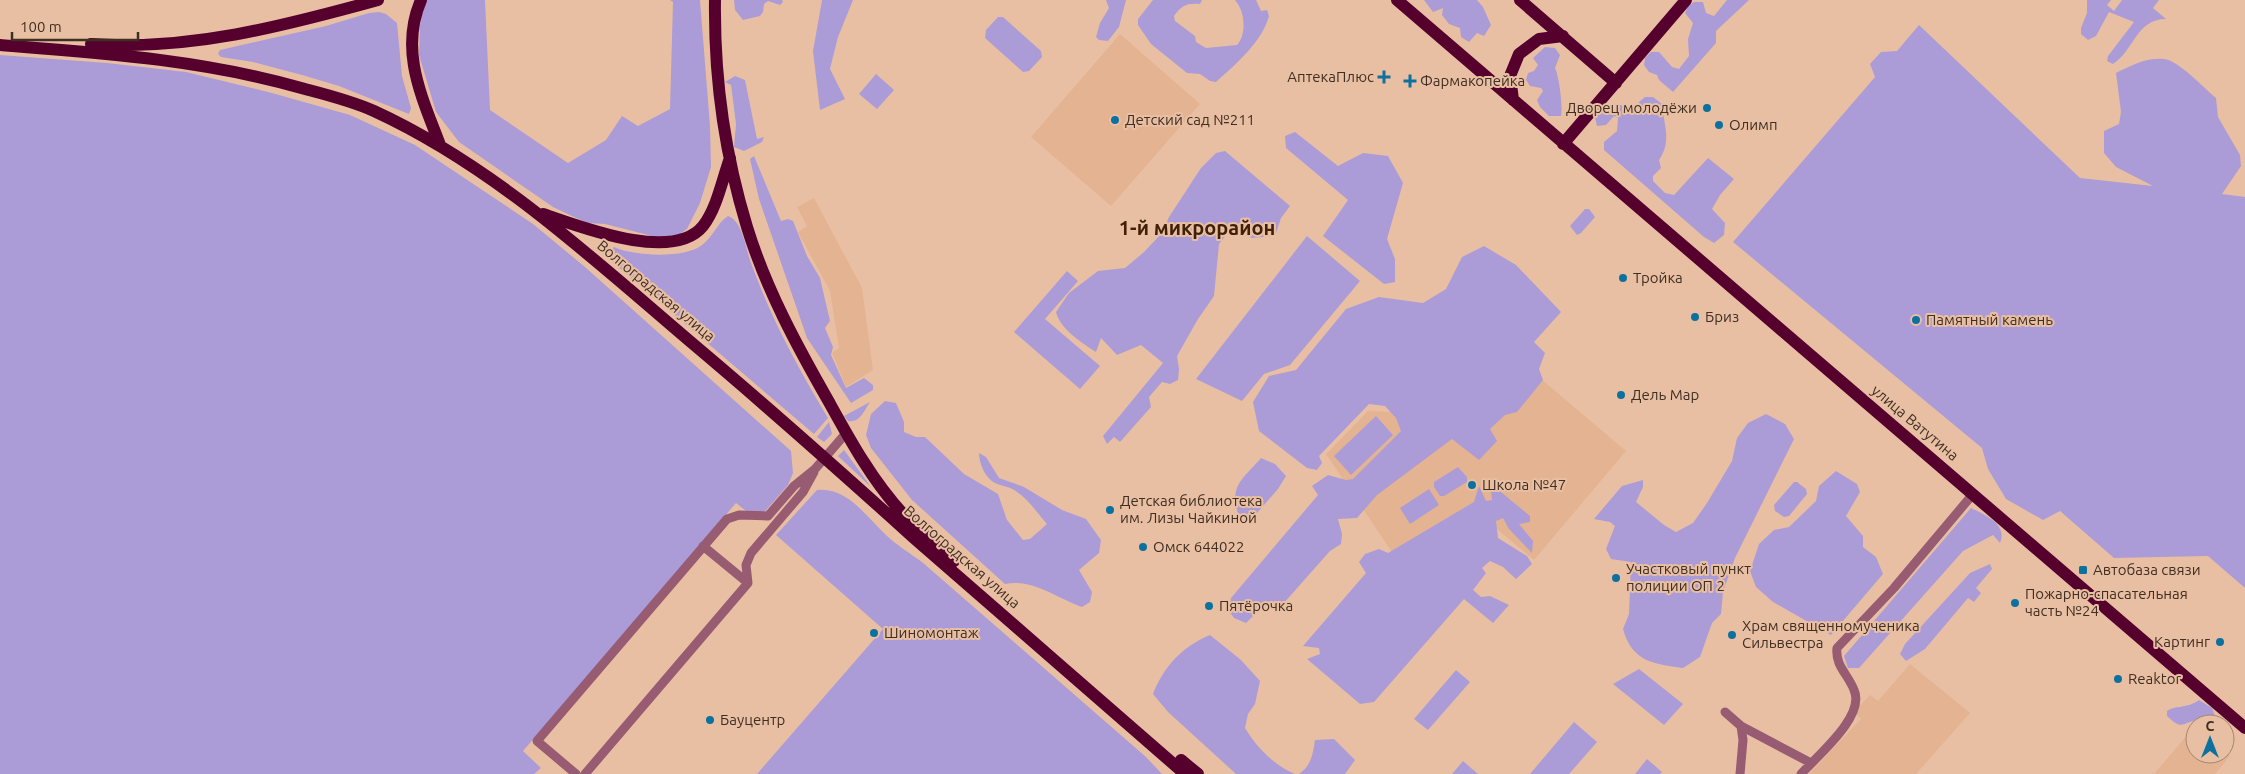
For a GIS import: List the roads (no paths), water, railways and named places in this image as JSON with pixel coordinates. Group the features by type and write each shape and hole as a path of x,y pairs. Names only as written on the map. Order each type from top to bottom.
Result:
{"main road":[{"path":"0,37 99,44 189,43 310,19 378,0"},
{"path":"421,0 413,18 412,56 417,85 440,145"},
{"name":"Волгоградская улица","path":"715,0 718,84 730,158 747,228 778,307 812,373 847,432 889,497 921,532 1198,774"},
{"name":"улица Ватутина","path":"1397,0 2245,728"},
{"path":"1520,0 1616,83"},
{"path":"1563,144 1686,0"},
{"path":"1513,100 1510,76 1519,54 1538,39 1562,36"},
{"name":"Волгоградская улица","path":"0,45 152,58 242,72 339,98 373,111 440,145 536,212 825,457 1185,774"},
{"path":"536,212 606,234 653,242 674,242 689,237 703,226 714,206 730,158"}],"street":[{"path":"576,774 537,741 727,518 732,516 768,516 794,486 815,469 847,432"},
{"path":"584,774 748,583 746,565 751,553 803,492 815,469"},
{"path":"1801,774 1849,722 1857,702 1855,690 1836,658 1837,648 1894,588 1973,494"},
{"path":"704,546 748,583"},
{"path":"1725,712 1741,726 1811,763"},
{"path":"1740,774 1739,764 1743,740 1741,726"}],"place":[{"name":"АптекаПлюс","path":"1384,77"},
{"name":"Фармакопейка","path":"1410,81"},
{"name":"Дворец молодёжи","path":"1707,108"},
{"name":"Детский сад №211","path":"1115,120"},
{"name":"Олимп","path":"1719,125"},
{"name":"Тройка","path":"1623,278"},
{"name":"Бриз","path":"1695,317"},
{"name":"Памятный камень","path":"1916,320"},
{"name":"Дель Мар","path":"1621,395"},
{"name":"Школа №47","path":"1472,485"},
{"name":"Детская библиотека им. Лизы Чайкиной","path":"1110,510"},
{"name":"Омск 644022","path":"1143,547"},
{"name":"Автобаза связи","path":"2083,570"},
{"name":"Участковый пункт полиции ОП 2","path":"1616,578"},
{"name":"Пожарно-спасательная часть №24","path":"2015,603"},
{"name":"Пятёрочка","path":"1209,606"},
{"name":"Шиномонтаж","path":"874,633"},
{"name":"Храм священномученика Сильвестра","path":"1732,635"},
{"name":"Картинг","path":"2220,642"},
{"name":"Reaktor","path":"2118,679"},
{"name":"Бауцентр","path":"710,720"}],"district":[{"name":"1-й микрорайон","path":"1197,228"}]}
